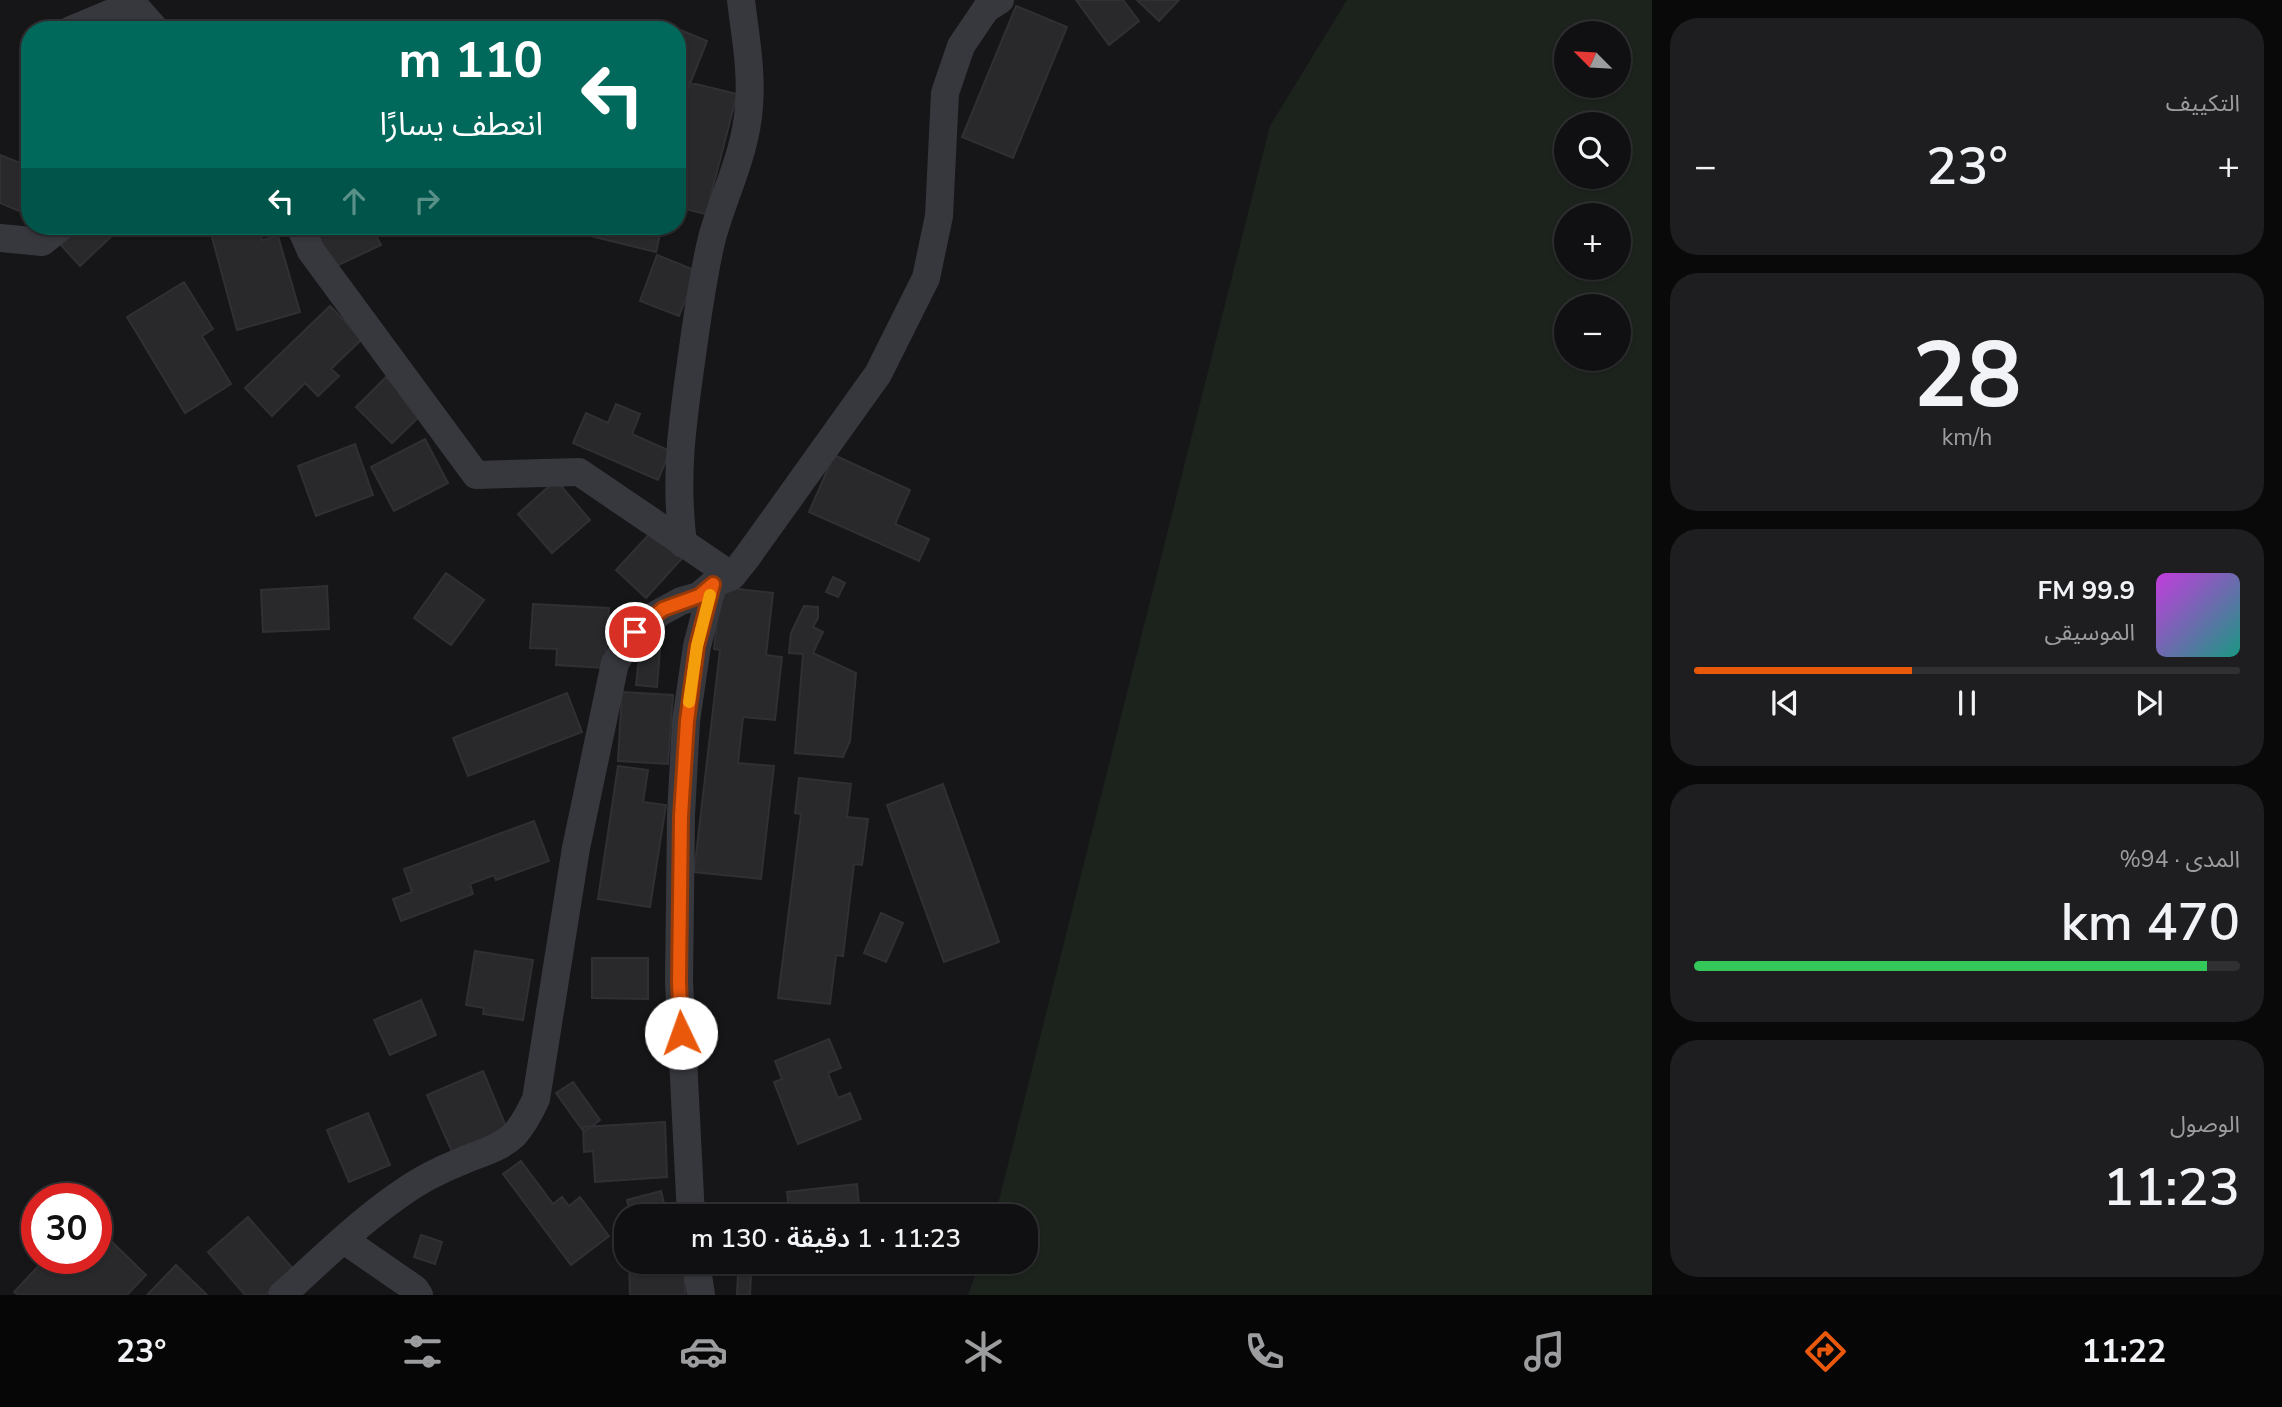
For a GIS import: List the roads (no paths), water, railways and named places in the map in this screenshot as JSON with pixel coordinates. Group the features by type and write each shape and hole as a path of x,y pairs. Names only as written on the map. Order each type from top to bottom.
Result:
{"street":[{"path":"684,544 678,460 700,298 713,238 746,136 750,78 741,0"},
{"path":"282,1295 398,1195 460,1161 494,1149 512,1136 527,1119 536,1098 576,848 615,663 629,639 648,619 681,601 699,596 722,580 878,374 926,278 939,216 945,93 961,46 986,9 1000,0"},
{"path":"92,21 133,4 148,21"},
{"path":"0,238 43,242 51,235"},
{"path":"304,235 311,251 475,475 579,472 684,544 722,580"},
{"path":"690,1204 679,981 681,816 687,721 695,658 722,580"},
{"path":"344,1240 415,1289 419,1295"},
{"path":"698,1274 701,1295"}]}
